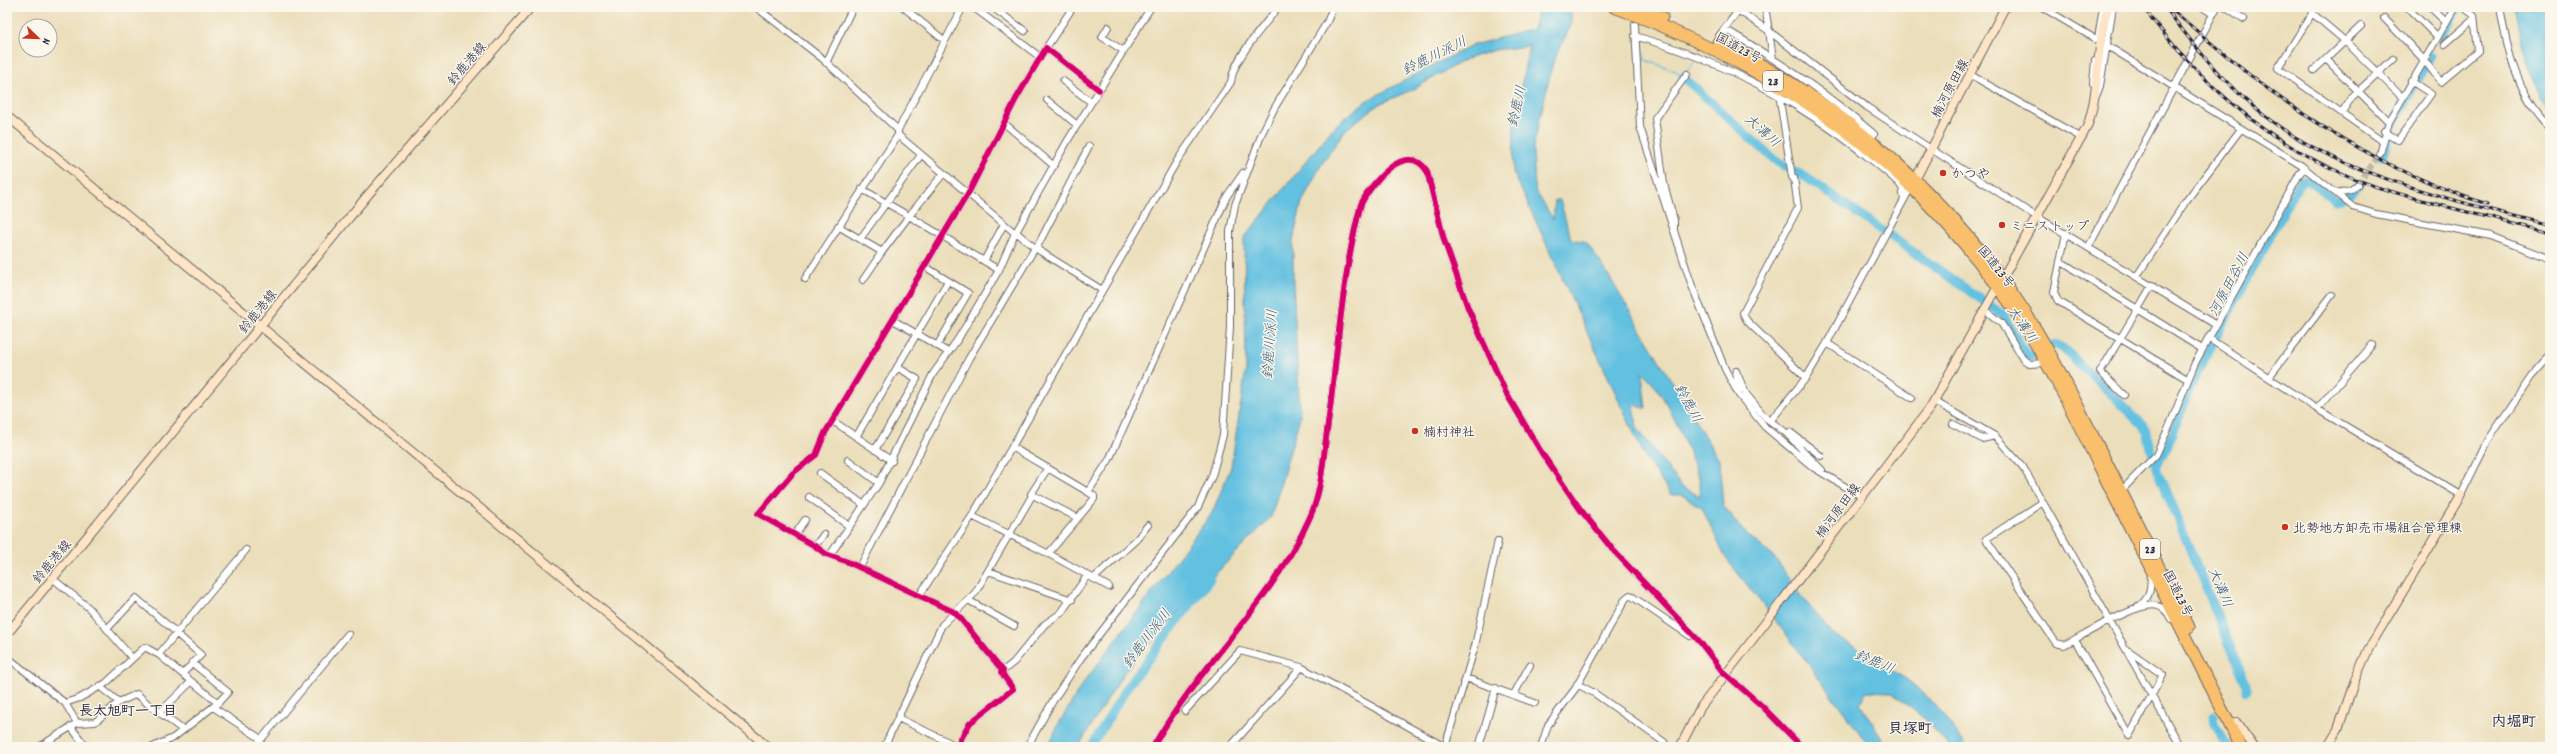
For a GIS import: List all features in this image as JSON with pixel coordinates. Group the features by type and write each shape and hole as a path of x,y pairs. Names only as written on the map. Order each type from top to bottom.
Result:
{"highway":[{"name":"国道23号","path":"1614,7 1705,44 1785,88 1849,133 1912,184 1959,226 1998,283 2026,314 2042,352 2241,747"},
{"name":"国道23号","path":"1636,7 1685,27 1757,62 1808,92 1870,140 1912,184"},
{"name":"国道23号","path":"2042,352 2121,491 2249,747"}],"street":[{"name":"鈴鹿港線","path":"7,634 382,178 531,7"},
{"path":"756,7 826,62 921,155 967,194 1036,248 1102,290"},
{"path":"826,62 853,7"},
{"path":"903,7 946,41"},
{"path":"805,279 898,132 963,7"},
{"path":"973,7 1040,57"},
{"path":"992,7 1025,31"},
{"path":"898,718 958,746 970,723 1013,689 1001,672 1003,671 965,622 954,612 860,567 826,554 795,534 758,514 793,473 816,455 823,436 967,194 1040,57 1073,7"},
{"path":"830,555 879,483 892,461 914,410 933,374 998,270 1015,232 1077,125 1151,7"},
{"path":"919,596 972,516 1177,161 1231,82 1232,74 1246,51 1278,7"},
{"path":"1027,747 1066,680 1198,507 1212,476 1223,435 1230,327 1230,231 1235,205 1248,169 1275,107 1327,22 1333,7"},
{"path":"1765,7 1773,59"},
{"path":"2042,7 2097,40"},
{"path":"2095,99 2093,75 2103,7"},
{"name":"楠河原田線","path":"1680,747 1700,708 1934,401 1990,297 2082,138 2092,113 2095,99 2103,29 2108,7"},
{"path":"2095,99 2100,86 2113,7"},
{"path":"2202,7 2213,14"},
{"path":"2089,246 2217,7"},
{"path":"2226,7 2244,19"},
{"path":"2316,7 2278,68 2383,142"},
{"path":"2407,7 2437,36"},
{"path":"2430,7 2446,22"},
{"path":"2380,154 2389,122 2402,98 2414,83 2437,36 2455,7"},
{"path":"2500,7 2513,68 2531,102 2550,127"},
{"name":"楠河原田線","path":"1912,184 2003,8"},
{"path":"2384,18 2425,62 2441,82 2478,51 2474,15 2464,8"},
{"path":"1870,140 1874,134 1773,59 1730,32 1721,34 1739,9 1867,107 1930,149 2216,325"},
{"path":"2312,13 2345,41 2402,98"},
{"path":"2444,44 2474,19"},
{"path":"1635,25 1640,127 1707,328 1739,395 1765,427 1805,461 1860,499"},
{"path":"2314,70 2361,26"},
{"path":"1108,27 1102,37 1124,51"},
{"path":"1636,36 1700,57 1779,94 1807,111 1869,158 1901,186 1904,200"},
{"path":"2106,45 2175,86 2304,169 2339,196 2361,210 2468,230 2491,236 2550,259"},
{"path":"1046,48 1099,90"},
{"path":"1700,57 1708,50"},
{"path":"2326,59 2389,122"},
{"path":"2342,112 2358,91 2393,59"},
{"path":"1969,74 2082,138"},
{"path":"1674,232 1674,220 1664,184 1655,118 1687,75"},
{"path":"1063,81 1091,102"},
{"path":"2387,133 2398,140 2431,94 2414,83"},
{"path":"1779,94 1798,208 1743,314 1747,321 1806,378"},
{"path":"1047,100 1077,125"},
{"path":"7,116 768,747"},
{"path":"1004,123 1054,166"},
{"path":"2137,276 2186,201 2241,129"},
{"path":"860,567 969,358 1036,248 1089,146"},
{"path":"860,239 921,155"},
{"path":"1153,747 1180,704 1271,584 1311,516 1320,480 1346,274 1356,225 1366,195 1385,173 1400,160 1409,159 1418,162 1427,171 1444,240 1468,308 1492,365 1529,433 1586,518 1613,550 1802,747"},
{"path":"1088,492 1109,460 1227,196 1248,169"},
{"path":"2121,491 2151,462 2156,455 2169,428 2187,379 2202,349 2211,340 2216,325 2300,173 2304,169"},
{"path":"863,280 909,216 943,174"},
{"path":"1771,420 1806,378 1827,343 1912,184"},
{"path":"2339,196 2351,190 2358,184"},
{"path":"862,189 998,270"},
{"path":"984,261 1004,224"},
{"path":"838,226 882,252"},
{"path":"2066,232 2054,292 2055,298 2187,379"},
{"path":"2060,262 2202,349"},
{"path":"924,266 968,293 937,346"},
{"path":"856,437 948,281"},
{"path":"2124,395 2100,372 2152,285"},
{"path":"2269,377 2332,295"},
{"path":"1984,308 2001,323 2024,360 2030,364 2042,352"},
{"path":"893,320 948,352"},
{"path":"2211,340 2317,409 2461,495"},
{"path":"1827,343 1912,398"},
{"path":"2317,409 2372,345"},
{"path":"2327,747 2338,729 2356,677 2373,642 2476,469 2489,439 2531,377 2550,356"},
{"path":"875,450 917,378 897,367"},
{"path":"1739,395 1736,371 1746,394 1766,418 1771,420 1784,431 1826,476"},
{"path":"1934,401 1995,436 2023,467 2181,747"},
{"path":"833,421 892,461"},
{"path":"1953,424 1982,439 1995,436"},
{"path":"1784,431 1790,432 1821,456"},
{"path":"1012,447 1094,496 1094,499 1048,554"},
{"path":"848,460 879,483"},
{"path":"884,747 942,625 975,593 1048,468"},
{"path":"820,473 864,505"},
{"path":"1032,494 1078,518"},
{"path":"808,497 849,526"},
{"path":"2043,502 1986,540 2056,643 2064,645 2134,610 2157,605 2164,609 2192,659 2204,674"},
{"path":"972,516 1048,554 1109,587"},
{"path":"795,534 805,520"},
{"path":"1003,671 1014,662 1038,631 1058,616 1090,577 1137,539 1148,525"},
{"path":"815,546 824,534"},
{"path":"1185,711 1240,651 1300,669 1301,667 1445,747 1466,678 1498,541"},
{"path":"159,654 246,550"},
{"path":"2134,610 2148,599 2150,593 2151,569"},
{"path":"988,570 1072,600"},
{"path":"52,578 89,608 132,658"},
{"path":"1541,747 1548,725 1577,684 1626,598 1630,595 1700,642"},
{"path":"107,629 136,598 201,655 182,674"},
{"path":"968,600 1014,626"},
{"path":"255,747 348,634"},
{"path":"2075,640 2129,736 2164,675 2127,650"},
{"path":"65,703 80,698 113,677 143,648 159,654 216,705 261,739"},
{"path":"7,657 65,703 74,725 86,747"},
{"path":"154,747 173,738 216,705 228,690 192,663"},
{"path":"1514,694 1530,665"},
{"path":"1230,747 1300,669"},
{"path":"1466,678 1514,694 1535,703"},
{"path":"160,712 191,682"},
{"path":"1577,684 1594,693 1664,742"},
{"path":"99,686 119,702"},
{"path":"1479,747 1496,688"},
{"path":"39,747 74,725 95,722 119,702 138,694 183,730"},
{"path":"2236,722 2254,747"}],"water":[{"name":"鈴鹿川","path":"1540,7 1571,7 1571,25 1553,62 1533,148 1535,190 1553,219 1555,200 1560,200 1571,239 1586,242 1601,263 1719,460 1723,505 1740,528 1775,558 1800,595 1833,634 1909,681 1933,702 1967,747 1950,747 1926,720 1891,692 1867,691 1860,704 1888,747 1870,747 1789,638 1725,557 1702,508 1682,495 1671,495 1646,459 1513,172 1514,123 1529,46 1494,50 1464,60 1414,89 1379,104 1345,130 1321,165 1302,202 1293,240 1293,282 1300,417 1271,517 1162,629 1125,671 1078,747 1048,747 1058,725 1082,685 1212,513 1231,467 1246,369 1244,238 1334,127 1366,101 1470,46 1533,29","holes":["1642,373 1650,379 1667,405 1683,438 1700,481 1700,497 1682,487 1637,428 1634,404 1646,409"]},
{"path":"2515,7 2550,7 2550,110 2531,73 2523,47"}],"waterway":[{"path":"1723,26 1737,7"},
{"name":"河原田谷川","path":"2442,35 2459,7"},
{"path":"1641,37 1643,32"},
{"path":"1640,40 1645,60 1676,71 1683,77"},
{"name":"河原田谷川","path":"2382,156 2385,151 2392,126 2430,56"},
{"path":"1686,72 1696,60"},
{"name":"大溝川","path":"1683,77 1777,162 1807,178 1995,309 2003,316 2028,357 2055,344 2064,349 2142,424 2147,432 2156,468 2246,684 2246,691"},
{"name":"河原田谷川","path":"2156,468 2173,433 2195,376 2301,180 2308,179 2335,200 2348,195 2359,186"},
{"name":"鈴鹿川派川","path":"1091,747 1130,683 1210,579"},
{"name":"大溝川","path":"2214,716 2215,724 2227,747"}],"tunnel":[{"path":"2358,184 2380,154"},
{"path":"1664,742 1672,747"}],"railway":[{"path":"2143,7 2167,37 2218,91 2246,115 2276,137 2308,156 2341,173 2398,194 2550,233"},
{"path":"2165,7 2196,47 2243,98 2278,126 2300,140 2348,164 2398,183 2475,206 2550,224"},
{"path":"2171,9 2264,86 2343,139 2399,169 2457,194 2487,204"}],"cycle path":[{"path":"959,747 957,746 970,723 1013,689 1001,672 1003,671 956,613 848,562 826,554 815,546 758,514 793,473 816,455 825,433 970,190 1016,99 1046,48 1099,90"},
{"path":"1153,747 1171,717 1191,689 1276,578 1310,517 1317,497 1322,475 1344,288 1354,232 1361,204 1381,176 1400,162 1409,160 1419,162 1427,171 1444,240 1468,308 1506,393 1543,455 1580,509 1613,550 1700,642 1722,671 1762,706 1802,747"}],"place":[{"name":"かつや","path":"1943,173"},
{"name":"ミニストップ","path":"2002,225"},
{"name":"楠村神社","path":"1415,431"},
{"name":"北勢地方卸売市場組合管理棟","path":"2285,527"}],"district":[{"name":"長太旭町一丁目","path":"128,710"},
{"name":"内堀町","path":"2514,721"},
{"name":"貝塚町","path":"1910,728"}]}
